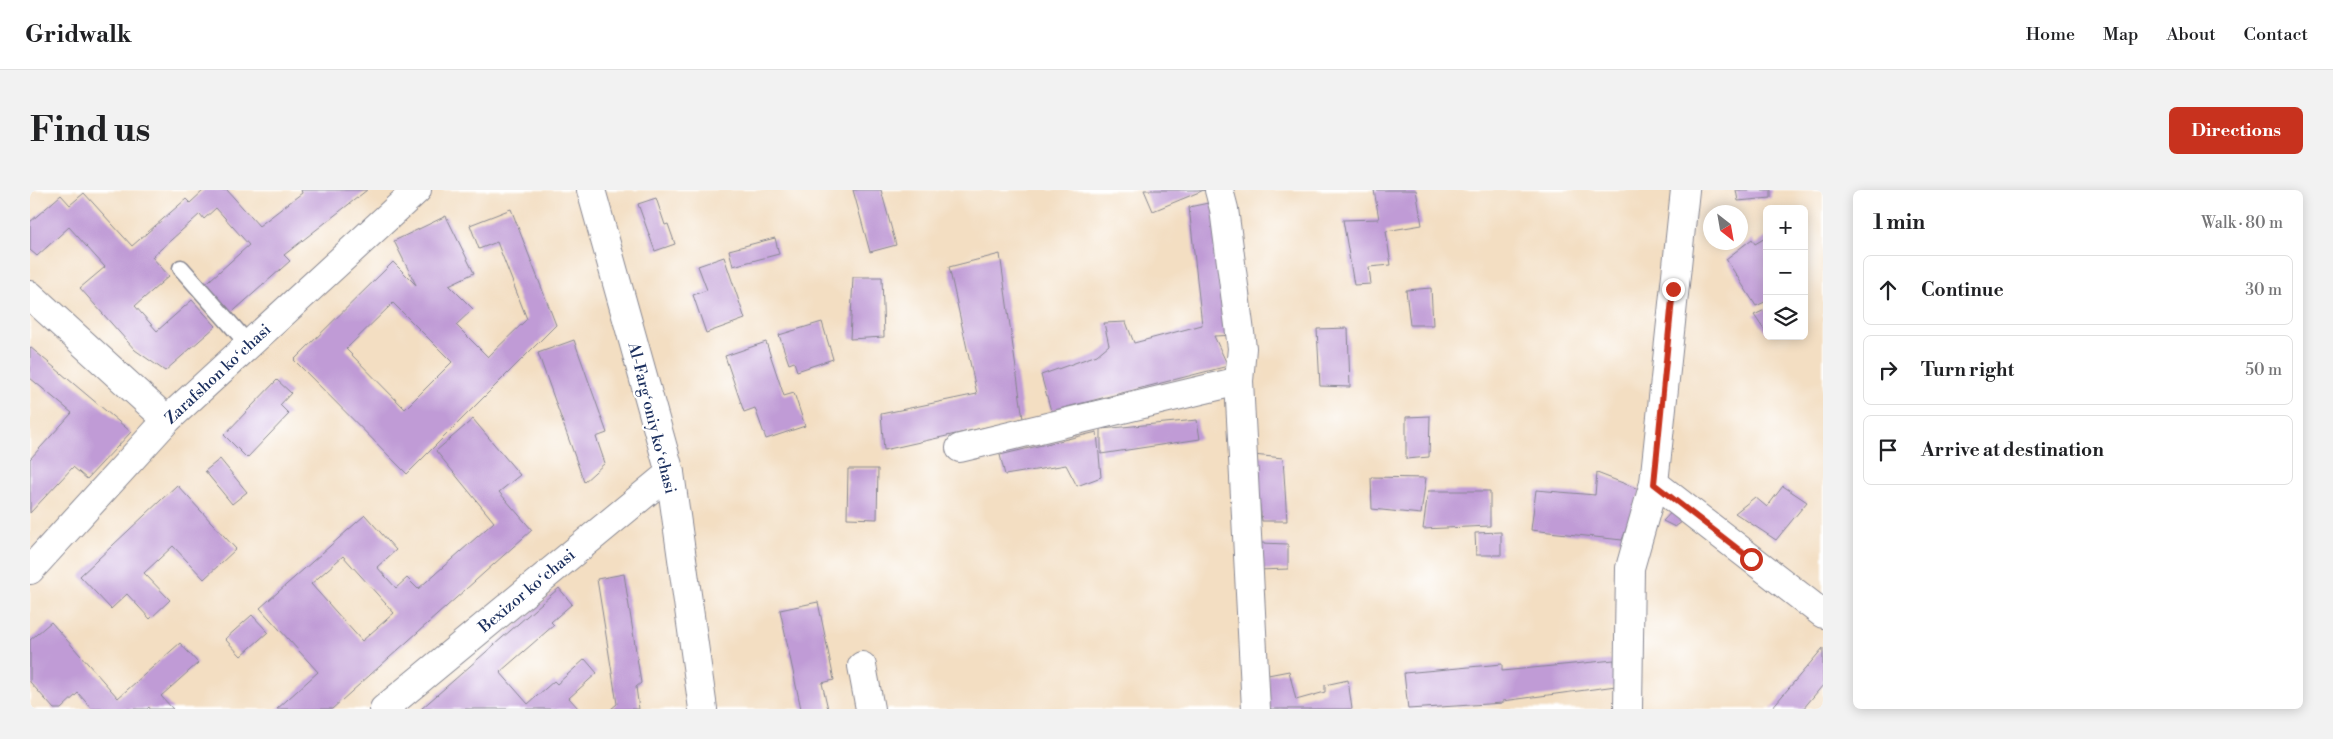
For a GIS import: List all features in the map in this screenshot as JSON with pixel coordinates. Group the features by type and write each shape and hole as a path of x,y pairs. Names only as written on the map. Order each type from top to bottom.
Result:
{"street":[{"name":"Zarafshon koʻchasi","path":"30,570 167,420 417,190"},
{"name":"Al-Fargʻoniy koʻchasi","path":"591,190 670,473 703,709"},
{"path":"1218,190 1224,209 1242,348 1239,382 1256,709"},
{"path":"1628,709 1630,568 1654,484 1685,190"},
{"path":"30,295 167,420"},
{"path":"960,448 1239,382"},
{"name":"Bexizor koʻchasi","path":"384,709 670,473"},
{"path":"1654,484 1823,614"},
{"path":"862,666 870,709"}],"lane":[{"path":"181,268 249,345"}],"building":[{"path":"204,190 227,190 259,226 302,193 301,190 367,190 284,255 290,261 227,317 201,288 249,245 216,208 204,219 200,214 152,257 169,276 135,306 157,331 192,300 216,326 165,371 135,350 80,288 105,267 69,227 37,256 30,250 30,222 61,195 70,205 84,193 132,246 186,199 190,203"},
{"path":"853,190 881,190 896,245 870,252"},
{"path":"1144,190 1204,190 1153,211"},
{"path":"1374,190 1416,190 1422,225 1386,231 1391,265 1369,267 1371,284 1354,285 1343,220 1379,219"},
{"path":"1736,190 1771,190 1771,198 1738,201"},
{"path":"656,198 665,225 668,224 675,244 655,251 638,204"},
{"path":"1218,201 1237,335 1214,336 1228,366 1051,411 1041,375 1097,355 1109,345 1104,323 1126,322 1134,343 1202,325 1189,207"},
{"path":"511,209 556,325 407,474 294,360 393,262 416,285 394,241 446,216 474,273 449,285 473,309 456,325 488,357 527,319 497,242 479,249 470,225","holes":["393,303 452,362 405,409 346,349"]},
{"path":"775,238 779,254 733,266 729,250"},
{"path":"1752,239 1755,244 1763,239 1763,303 1756,306 1726,259 1738,250 1748,250 1748,242"},
{"path":"1000,254 1023,419 884,450 881,414 977,394 949,267"},
{"path":"724,257 745,319 706,333 693,295 707,290 698,266"},
{"path":"853,277 882,277 884,337 850,339"},
{"path":"1431,288 1433,325 1410,325 1406,290"},
{"path":"1763,311 1763,328 1754,315"},
{"path":"822,322 833,359 797,371 794,362 789,364 779,335"},
{"path":"1348,328 1350,387 1320,386 1317,329"},
{"path":"574,340 607,433 596,437 605,463 584,482 538,353"},
{"path":"766,342 784,396 794,393 805,426 766,439 755,408 744,412 725,356"},
{"path":"30,347 131,432 87,479 73,467 30,513 30,459 72,413 30,378"},
{"path":"277,380 291,393 280,405 289,414 247,458 224,435"},
{"path":"1430,416 1429,457 1406,459 1406,417"},
{"path":"473,419 520,475 499,492 532,530 332,709 277,709 318,672 260,608 365,515 396,550 377,567 396,588 407,578 418,589 494,522 436,451","holes":["343,556 394,613 362,641 311,584"]},
{"path":"1197,420 1200,439 1101,454 1101,429"},
{"path":"1097,432 1101,477 1077,486 1066,465 1005,475 1000,455"},
{"path":"1253,455 1283,458 1287,521 1262,521"},
{"path":"220,459 247,492 232,504 205,471"},
{"path":"848,469 878,469 877,519 847,518"},
{"path":"1597,473 1641,490 1622,540 1531,530 1536,490 1595,495"},
{"path":"1371,477 1426,478 1421,514 1372,509"},
{"path":"177,485 236,549 204,579 173,546 144,573 170,600 150,619 127,594 111,609 80,576"},
{"path":"1783,486 1807,502 1776,540 1735,513 1755,497 1767,507"},
{"path":"1428,491 1490,491 1490,526 1423,529"},
{"path":"1676,507 1686,519 1675,527 1663,521"},
{"path":"1501,532 1501,555 1476,555 1475,533"},
{"path":"1260,543 1288,544 1288,569 1258,570"},
{"path":"624,574 641,683 636,687 639,709 611,709 617,704 597,579"},
{"path":"559,588 572,604 551,622 554,625 500,672 528,704 554,681 557,684 585,659 597,673 569,698 579,709 421,709"},
{"path":"818,602 834,680 822,683 828,709 801,709 780,610"},
{"path":"252,615 268,632 241,656 225,639"},
{"path":"51,622 118,698 180,643 198,663 161,696 173,709 150,709 149,707 147,709 92,709 78,693 61,709 54,709 30,682 30,640"},
{"path":"1823,648 1823,685 1803,709 1771,709"},
{"path":"1614,660 1616,686 1503,701 1503,703 1408,709 1404,673 1502,664 1502,671"},
{"path":"1289,671 1296,700 1325,692 1325,685 1348,680 1352,709 1269,709 1268,675"}],"route":[{"path":"1673,289 1654,484 1751,559"}]}
